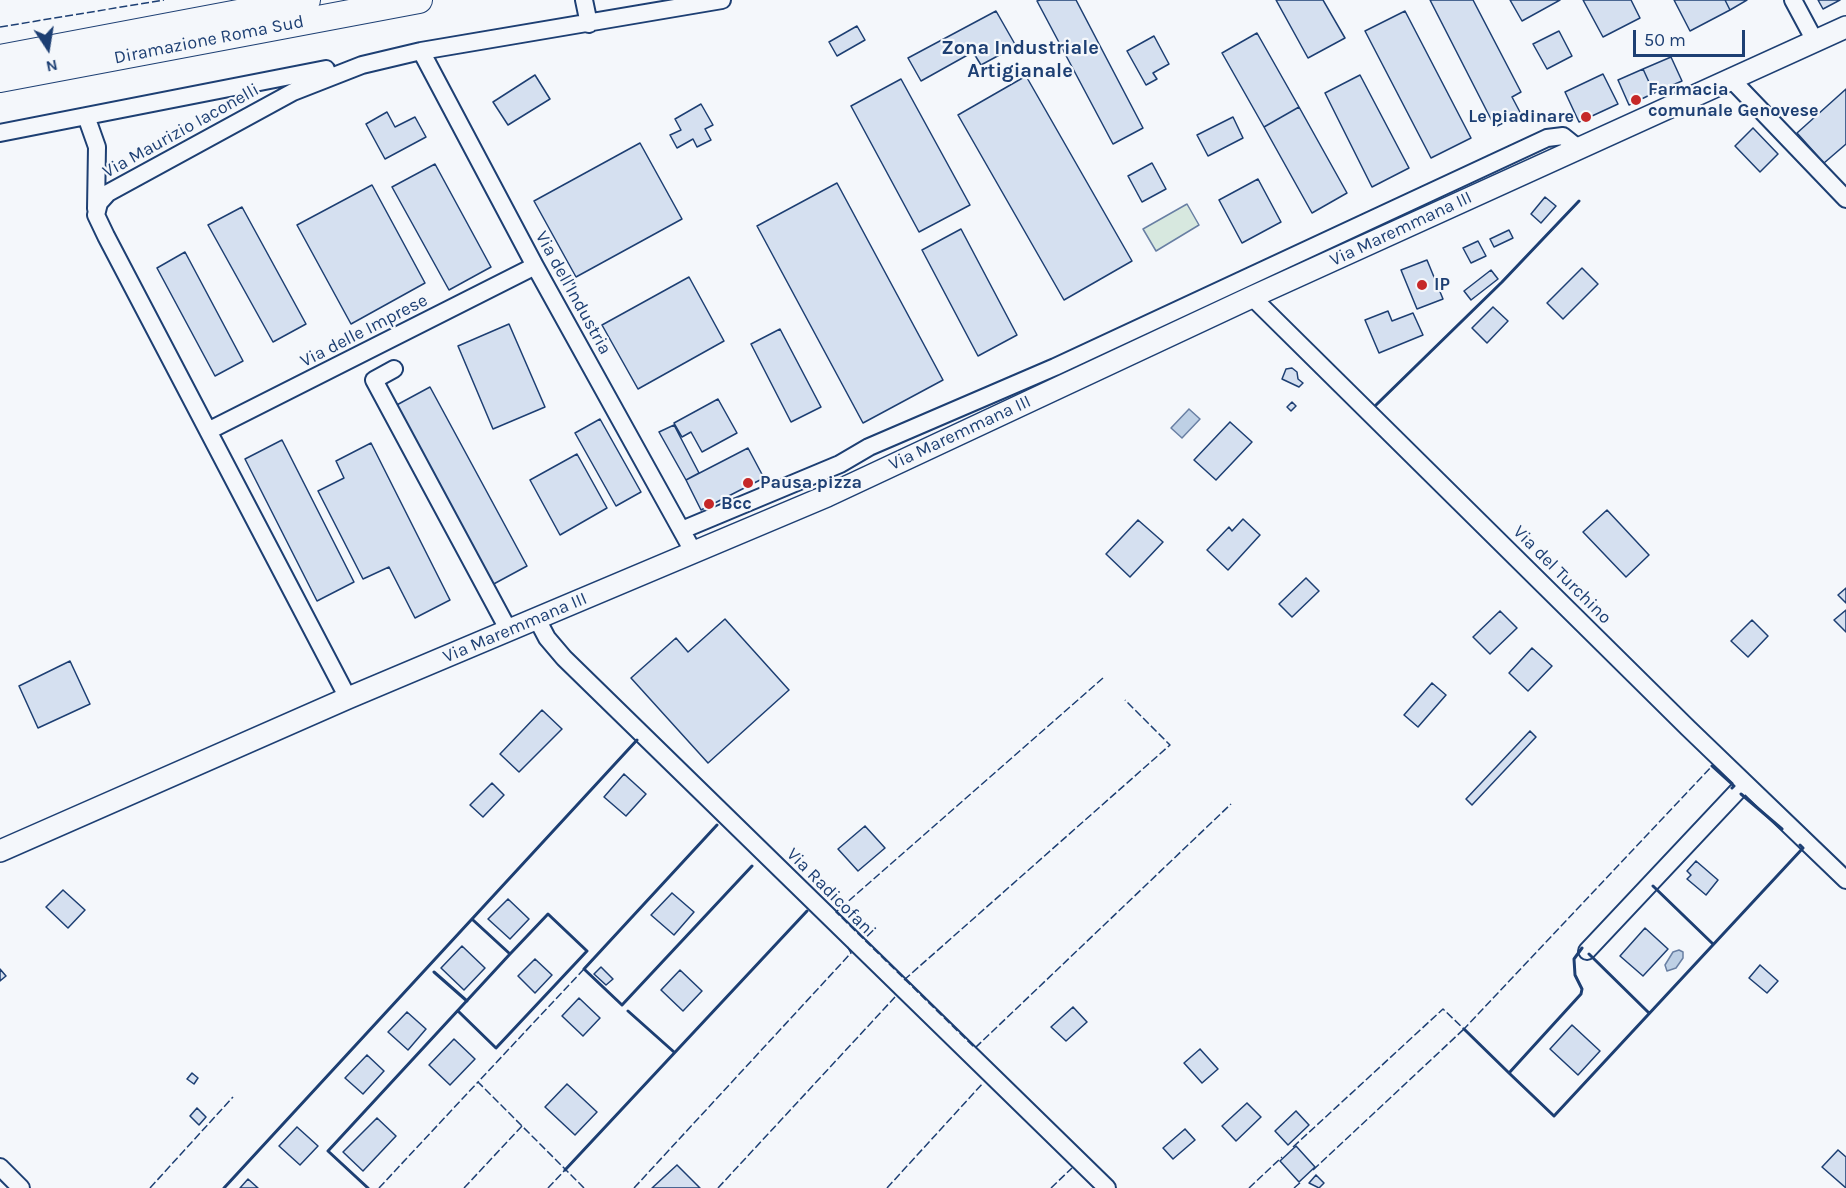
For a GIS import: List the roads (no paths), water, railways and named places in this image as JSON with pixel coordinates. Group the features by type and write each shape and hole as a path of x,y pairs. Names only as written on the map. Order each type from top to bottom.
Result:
{"highway":[{"name":"Diramazione Roma Sud","path":"0,58 307,0"},
{"name":"Diramazione Roma Sud","path":"0,79 419,0"}],"main road":[{"name":"Via Maremmana III","path":"0,851 348,698 827,496 1252,297 1846,27"}],"street":[{"path":"584,0 589,24"},
{"name":"Via Maurizio Iaconelli","path":"96,215 99,203 108,193 293,92 362,65 421,51 722,0"},
{"path":"1793,0 1815,41"},
{"path":"0,133 421,51"},
{"name":"Via dell'Industria","path":"421,51 535,266 694,553"},
{"path":"1730,78 1846,199"},
{"path":"86,116 97,147 96,215 348,698"},
{"path":"682,530 840,464 869,447 1055,367 1547,138 1563,136 1578,147"},
{"name":"Via delle Imprese","path":"210,430 535,266"},
{"name":"Via del Turchino","path":"1252,297 1846,880"},
{"path":"394,369 374,380 508,631"},
{"name":"Via Radicofani","path":"537,619 547,638 564,658 1107,1188"},
{"path":"1587,951 1745,783"},
{"path":"0,1167 21,1188"}],"water":[{"path":"1189,409 1200,419 1182,438 1171,428"},
{"path":"1679,950 1683,952 1683,958 1676,968 1667,971 1665,965 1673,952"}],"place":[{"name":"Farmacia comunale Genovese","path":"1636,100"},
{"name":"Le piadinare","path":"1586,117"},
{"name":"IP","path":"1422,285"},
{"name":"Pausa pizza","path":"748,483"},
{"name":"Bcc","path":"709,504"}],"district":[{"name":"Zona Industriale Artigianale","path":"1020,60"}]}
